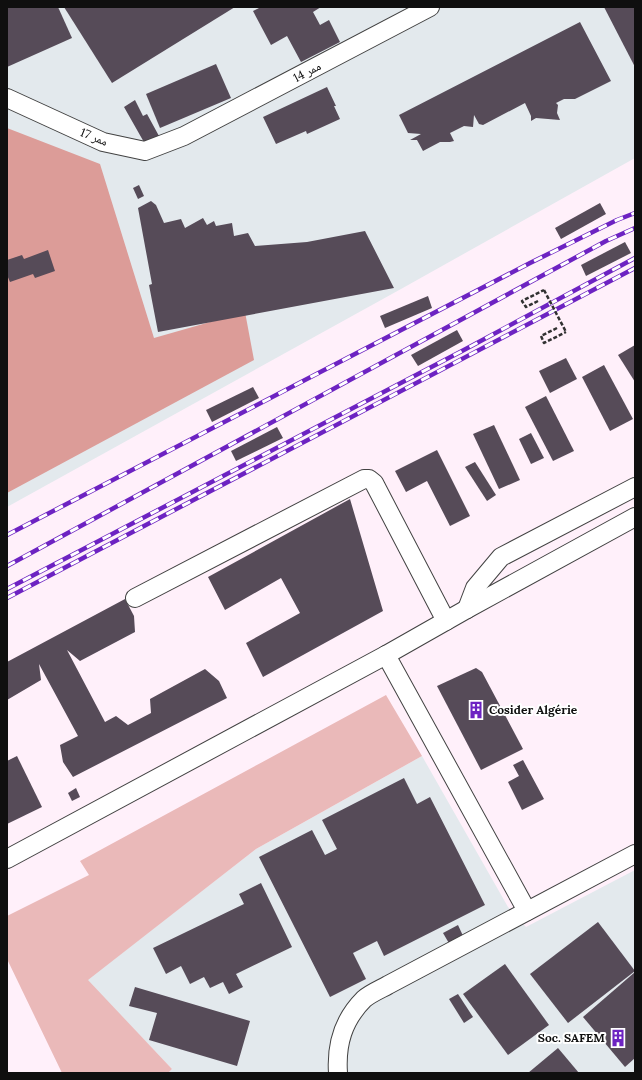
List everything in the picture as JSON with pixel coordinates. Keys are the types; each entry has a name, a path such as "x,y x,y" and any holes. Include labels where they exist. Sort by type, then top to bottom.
{"street":[{"name":"ممر 14","path":"184,136 430,7"},
{"name":"ممر 17","path":"7,98 103,142 138,150 145,151 184,136"},
{"path":"135,598 364,479 369,479 374,484 446,621"},
{"path":"467,609 475,588 501,557 635,487"},
{"path":"7,859 386,656 467,609 635,517"},
{"path":"386,656 526,911"},
{"path":"338,1073 337,1060 341,1035 350,1016 365,998 635,854"}],"path":[{"path":"538,301 526,307 522,301 544,290 566,332 544,343 540,336 557,328"}],"shaded area":[{"path":"7,7 635,7 635,158 7,507"},
{"path":"7,128 100,164 154,338 245,312 254,360 7,493"},
{"path":"386,695 422,756 256,849 88,980 172,1069 168,1073 62,1073 7,959 7,916 89,875 80,861"},
{"path":"422,756 508,907 526,927 635,870 635,1073 168,1073 172,1069 87,980 256,849"}],"building":[{"path":"7,7 58,7 72,38 7,67"},
{"path":"64,7 235,7 112,83"},
{"path":"261,7 321,7 313,12 320,25 329,20 340,42 301,62 287,36 271,45 253,11"},
{"path":"604,7 635,7 635,67 621,40"},
{"path":"580,22 611,81 575,99 564,99 556,103 558,105 557,113 560,120 536,118 531,121 531,116 525,103 483,125 479,124 474,115 473,127 464,126 450,133 454,141 440,142 423,151 417,140 410,140 421,134 408,133 399,115"},
{"path":"216,64 231,98 160,128 146,94"},
{"path":"327,87 340,119 307,134 306,131 276,144 263,117"},
{"path":"135,100 143,116 147,114 159,136 145,144 124,107"},
{"path":"139,185 144,196 138,199 133,188"},
{"path":"151,201 156,205 164,223 181,219 185,228 203,218 207,225 214,221 216,226 232,223 234,236 248,233 255,246 307,242 365,231 394,288 158,332 149,285 152,284 138,208"},
{"path":"600,203 606,214 561,239 555,228"},
{"path":"625,242 631,253 586,276 581,265"},
{"path":"48,250 55,271 35,278 33,274 10,282 7,275 7,260 22,255 24,259"},
{"path":"428,296 432,308 385,328 380,316"},
{"path":"457,330 463,341 418,366 411,355"},
{"path":"635,345 635,382 618,355"},
{"path":"566,358 577,379 550,393 539,371"},
{"path":"604,365 633,419 610,431 582,377"},
{"path":"253,387 259,398 212,422 206,410"},
{"path":"546,396 574,451 553,461 525,407"},
{"path":"494,425 520,480 499,489 473,434"},
{"path":"277,427 283,438 236,461 231,451"},
{"path":"531,433 544,458 531,464 519,439"},
{"path":"437,450 470,516 450,526 427,481 406,492 395,471"},
{"path":"475,462 496,495 487,501 465,467"},
{"path":"350,499 383,611 263,677 246,643 300,613 281,578 225,610 208,577"},
{"path":"125,599 134,616 135,632 80,661 67,650 105,722 116,716 128,725 151,713 150,699 205,669 219,681 227,698 73,777 63,762 60,745 78,736 39,664 41,680 7,700 7,662"},
{"name":"Cosider Algérie","path":"476,668 482,672 523,749 481,770 437,686"},
{"path":"17,756 42,807 7,824 7,761"},
{"path":"523,760 544,799 522,810 508,782 519,776 513,765"},
{"path":"404,778 417,804 430,797 485,905 384,956 377,941 353,953 366,979 330,997 259,857 312,830 325,855 337,849 322,820"},
{"path":"76,788 80,797 72,801 68,793"},
{"path":"261,883 292,947 236,974 243,987 229,994 223,982 210,988 204,977 190,984 181,966 166,974 153,948 244,904 239,894"},
{"path":"598,922 635,971 568,1023 530,974"},
{"path":"458,925 464,938 450,945 443,933"},
{"path":"505,964 549,1025 508,1055 463,994"},
{"name":"Soc. SAFEM","path":"635,972 635,1058 625,1067 583,1017"},
{"path":"135,987 250,1021 237,1066 149,1040 157,1013 129,1006"},
{"path":"458,994 473,1017 464,1023 449,999"},
{"path":"558,1048 579,1073 528,1073"}],"railway":[{"path":"7,535 530,263 617,220 635,213"},
{"path":"7,566 606,241 635,228"},
{"path":"7,589 462,351 635,258"},
{"path":"7,598 635,268"}],"place":[{"name":"Cosider Algérie","path":"476,710"},
{"name":"Soc. SAFEM","path":"618,1038"}]}
